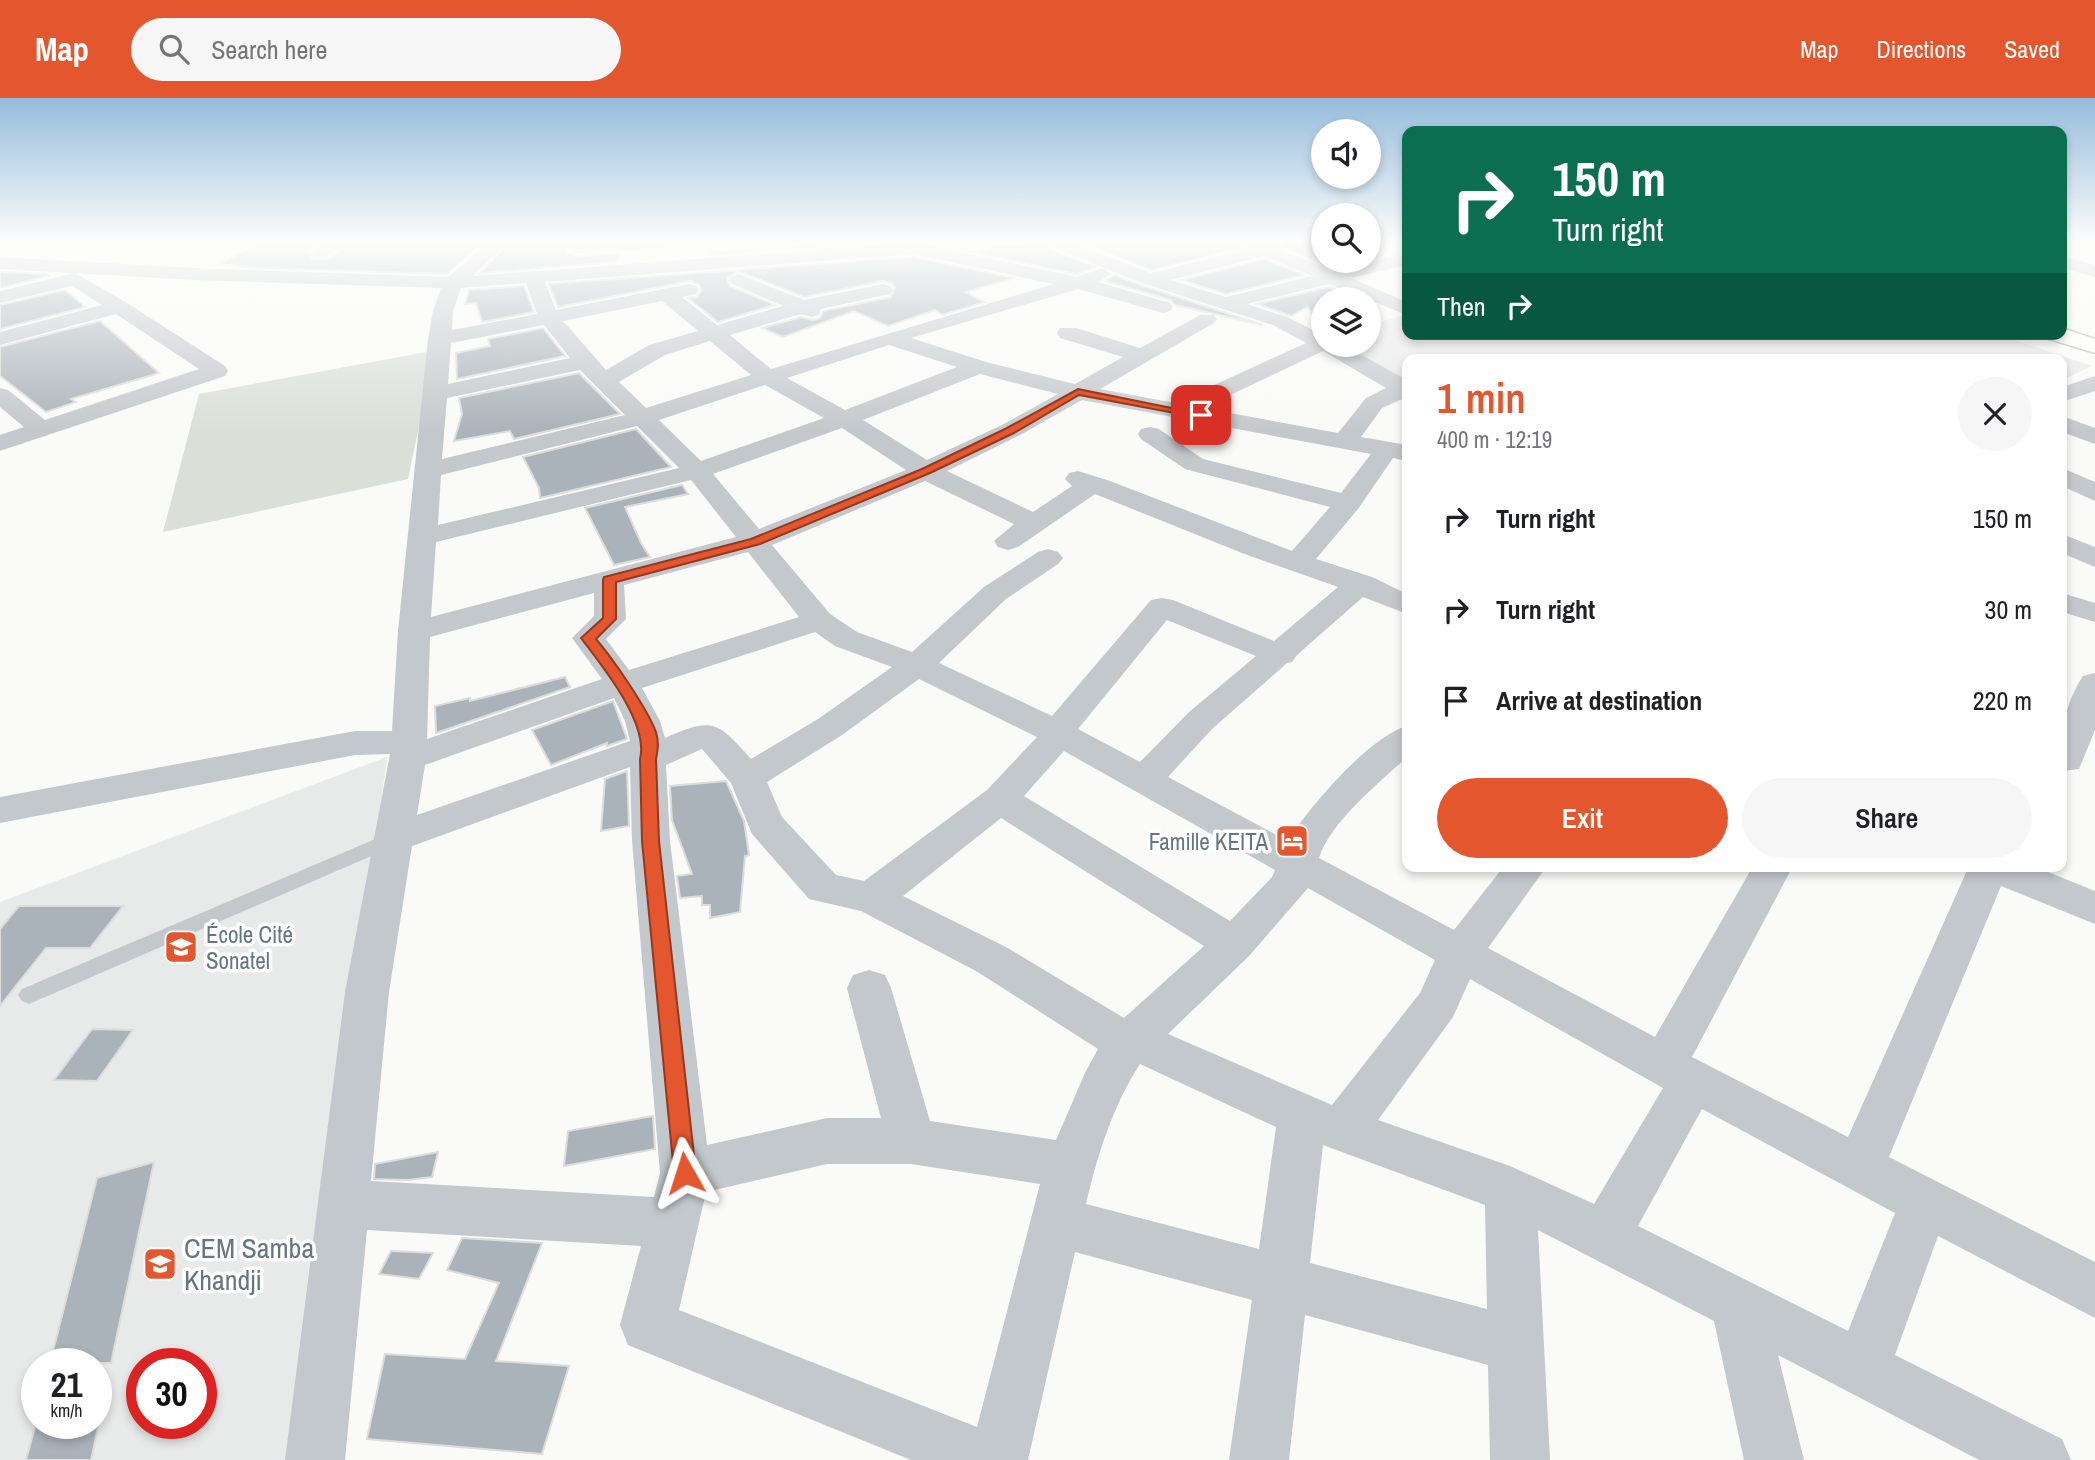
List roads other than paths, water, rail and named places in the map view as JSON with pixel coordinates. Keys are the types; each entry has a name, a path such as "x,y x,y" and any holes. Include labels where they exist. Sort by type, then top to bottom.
{"main road":[{"path":"2067,330 2095,338"},
{"path":"2067,337 2095,346"}],"street":[{"path":"315,1460 367,992 408,750 414,631 439,339 445,306"},
{"path":"544,306 549,318 595,371 697,471 819,621 855,643 918,666 1058,733 1678,1073 1924,1204 2095,1291"},
{"path":"439,339 613,306"},
{"path":"680,306 769,378 844,419 926,471 1034,523"},
{"path":"798,306 828,318"},
{"path":"435,394 595,371 809,306"},
{"path":"912,306 939,323"},
{"path":"428,470 640,418 884,339 1000,306"},
{"path":"1189,306 1311,336"},
{"path":"1205,306 1216,311"},
{"path":"414,631 756,541 926,471 1011,430 1216,311 1235,306"},
{"path":"0,339 120,307 217,371 0,443"},
{"path":"1381,318 1402,312"},
{"path":"853,330 978,367 1078,392 1397,451"},
{"path":"1068,333 1142,356"},
{"path":"1177,411 1311,341"},
{"path":"1350,357 1402,387"},
{"path":"422,537 697,471 844,419 978,367"},
{"path":"2067,393 2094,385"},
{"path":"1345,441 1374,403 1402,390"},
{"path":"0,395 41,429"},
{"path":"2067,425 2095,437"},
{"path":"1150,434 1194,464 1348,503"},
{"path":"1298,562 1397,451"},
{"path":"2067,479 2094,491"},
{"path":"747,778 830,727 918,666 975,610 1048,558 1008,541 1085,481 1161,508 1250,546 1360,583 1402,603"},
{"path":"2067,497 2094,491"},
{"path":"2067,545 2095,558"},
{"path":"609,580 610,619 588,638 605,658 648,730 651,841 685,1173 648,1325 985,1460"},
{"path":"1144,780 1200,721 1360,583"},
{"path":"2067,604 2095,613"},
{"path":"871,898 1000,799 1162,607 1280,654"},
{"path":"0,810 355,743 408,750 819,621"},
{"path":"2074,764 2095,683"},
{"path":"394,838 708,735 747,778 766,824 823,888 871,898 991,959 1093,1025 1129,1042 1166,1052 1323,1122 1510,1191 1604,1236 2041,1460"},
{"path":"998,1460 1070,1165 1108,1073 1129,1042 1234,944 1290,884 1301,852 1317,825 1357,782 1402,742"},
{"path":"1000,799 1234,944"},
{"path":"1259,1460 1280,1283 1323,1122 1437,1004 1459,954 1522,872"},
{"path":"1604,1236 1770,872"},
{"path":"1859,1169 1987,872"},
{"path":"2005,872 2095,908"},
{"path":"869,988 911,1141"},
{"path":"685,1173 827,1141 911,1141 1070,1165"},
{"path":"1510,1191 1520,1460"},
{"path":"344,1204 672,1223"},
{"path":"1861,1369 1924,1204"},
{"path":"1055,1221 1514,1344"},
{"path":"1738,1305 1774,1460"}],"lane":[{"path":"29,995 394,838"}],"place":[{"name":"Famille KEITA","path":"1292,841"},
{"name":"École Cité Sonatel","path":"181,947"},
{"name":"CEM Samba Khandji","path":"160,1264"}]}
